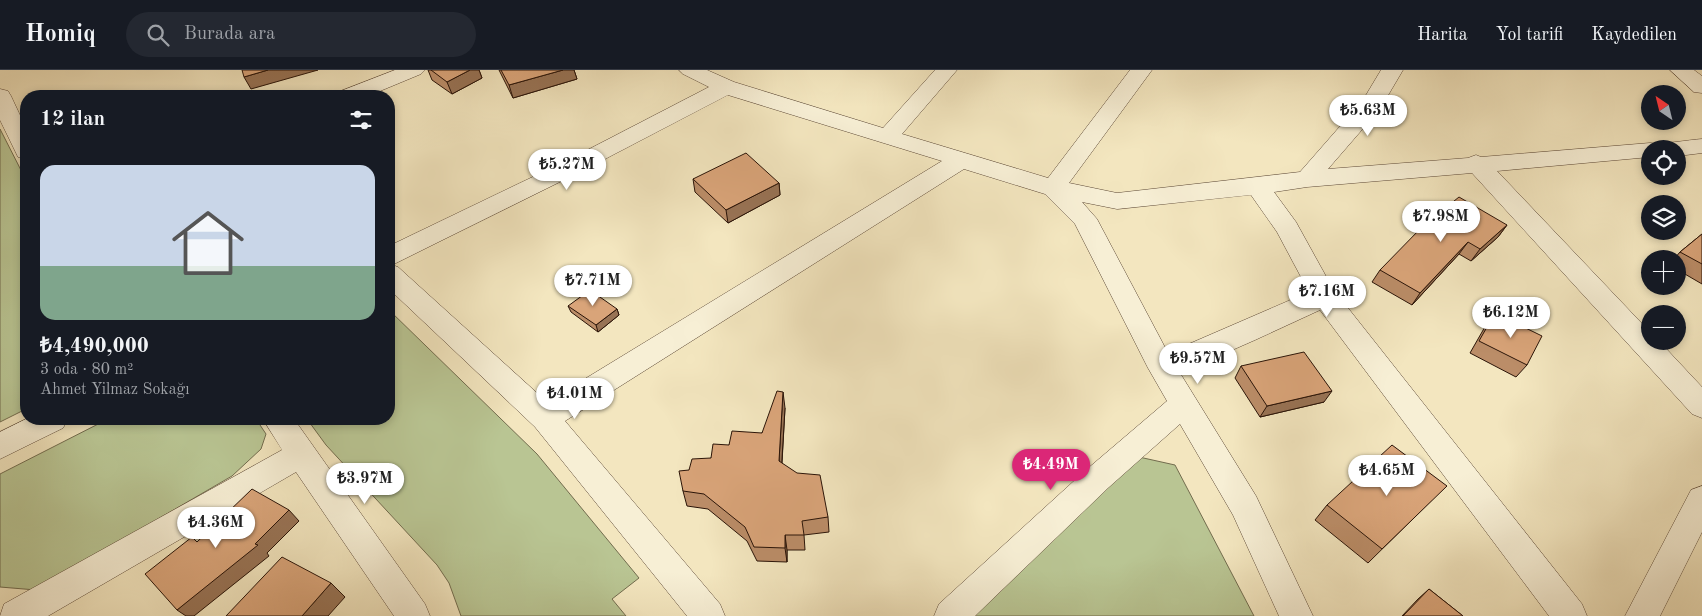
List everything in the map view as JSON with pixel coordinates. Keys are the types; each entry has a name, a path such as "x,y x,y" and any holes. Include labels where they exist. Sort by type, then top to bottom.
{"street":[{"path":"365,90 414,70"},
{"path":"690,70 726,87 961,160 1053,188 1116,201 1307,179 1476,163 1641,151"},
{"path":"888,136 946,70"},
{"path":"1053,188 1142,70"},
{"path":"1307,179 1372,104 1392,70"},
{"path":"1681,70 1702,87"},
{"path":"395,255 576,165 726,87"},
{"path":"0,96 20,139"},
{"path":"1686,147 1702,146"},
{"path":"545,418 961,160"},
{"path":"1476,163 1702,406"},
{"path":"1257,186 1287,228 1324,296 1570,616"},
{"path":"1053,188 1085,219 1162,368 1245,506 1296,616"},
{"path":"395,280 545,418 708,616"},
{"path":"1162,368 1245,333 1324,296"},
{"path":"951,616 1098,479 1184,404"},
{"path":"0,446 41,425"},
{"path":"282,425 384,570 413,616"},
{"path":"16,616 301,454"},
{"path":"1642,616 1702,500"}],"green space":[{"path":"0,129 20,168 20,412 0,422"},
{"path":"395,316 537,454 639,578 612,599 626,616 461,616 449,583 437,565 326,445 311,425 395,425"},
{"path":"96,425 260,425 266,434 261,449 232,476 36,590 0,587 0,474"},
{"path":"1139,457 1175,465 1254,616 971,616"}],"building":[{"path":"242,70 268,70 244,77"},
{"path":"431,70 470,70 447,82"},
{"path":"501,70 563,70 509,85"},
{"path":"746,153 779,183 726,210 693,179"},
{"path":"1459,197 1507,225 1480,249 1468,242 1420,293 1380,270 1422,227"},
{"path":"1702,234 1702,264 1686,255 1686,250 1682,250"},
{"path":"590,290 617,309 596,325 568,306"},
{"path":"1495,313 1542,336 1527,365 1479,341"},
{"path":"1304,352 1332,391 1267,406 1241,366"},
{"path":"777,391 783,392 779,461 797,473 820,475 828,517 802,521 804,535 785,535 785,548 754,547 745,527 704,494 683,491 679,471 689,470 692,459 711,458 713,444 729,445 732,431 762,433"},
{"path":"1392,445 1447,486 1382,549 1327,505"},
{"path":"252,489 289,510 255,544 258,545 177,610 145,574 192,537 197,542"},
{"path":"282,557 331,583 302,616 226,616"},
{"path":"1429,589 1463,616 1403,616"}]}
